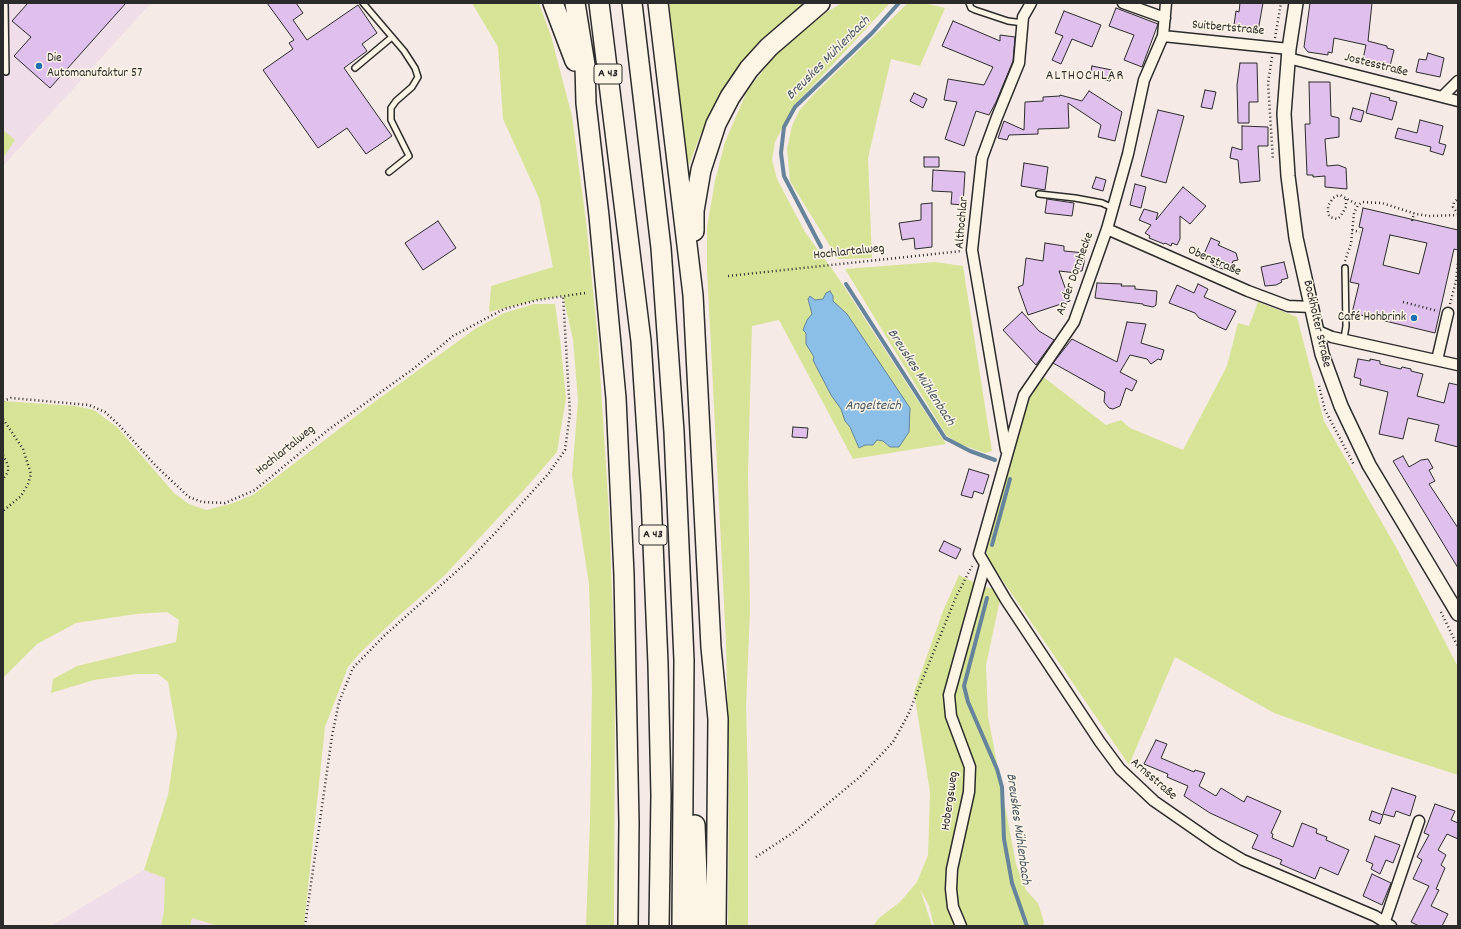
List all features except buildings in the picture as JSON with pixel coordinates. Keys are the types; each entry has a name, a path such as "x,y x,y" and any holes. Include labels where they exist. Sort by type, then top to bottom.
{"highway":[{"path":"553,3 571,49 586,103"},
{"path":"575,3 585,65 586,103 599,216 616,398 624,575 629,823 628,926"},
{"name":"A 43","path":"599,3 641,341 658,664 661,795 659,926"},
{"name":"A 43","path":"632,3 661,248 674,424 684,660 682,926"},
{"path":"658,3 693,295 711,648 718,719 716,926"},
{"path":"693,295 695,270 694,211 701,170 716,124 730,97 749,69 769,47 820,3"},
{"path":"683,759 694,807 699,926"}],"street":[{"name":"Althochlar","path":"1007,452 972,250 982,158 1019,63 1023,18 1031,3"},
{"path":"1123,3 1165,18"},
{"name":"An der Dornhecke","path":"979,554 1024,395 1074,322 1107,229 1128,154 1144,80 1163,36 1166,3"},
{"name":"Bockholter Straße","path":"1296,3 1289,53 1284,114 1288,176 1296,238 1322,354 1333,386 1369,465 1458,614"},
{"name":"Suitbertstraße","path":"1163,36 1289,53"},
{"name":"Jostesstraße","path":"1289,53 1458,101"},
{"path":"1442,97 1458,81"},
{"name":"Oberstraße","path":"1107,229 1288,306 1312,308"},
{"path":"1437,360 1448,313"},
{"path":"1318,331 1344,339 1458,365"},
{"path":"979,554 985,565"},
{"name":"Arnsstraße","path":"985,565 1100,742 1120,769 1154,801 1216,844 1243,860 1388,924 1419,821"},
{"name":"Hobergsweg","path":"961,926 953,907 952,876 969,792 970,767 951,716 949,695 985,565"}],"lane":[{"path":"5,3 6,72"},
{"path":"363,3 392,37 415,68 418,77 412,87 396,100 391,108 392,120 409,156 389,172"},
{"path":"969,3 971,8 976,10 1008,21 1022,23"},
{"path":"355,68 392,37"},
{"path":"1040,194 1088,201 1113,208"},
{"path":"1344,339 1346,326 1345,268"}],"path":[{"path":"1346,199 1346,207 1343,213 1337,219 1330,217 1328,209 1333,198 1340,195 1358,205 1372,201 1429,216 1458,215"},
{"path":"1458,198 1454,202 1453,207 1458,215"},
{"path":"1345,268 1346,257 1351,244 1354,213 1358,205"},
{"path":"1412,221 1414,213"},
{"path":"1352,230 1360,232"},
{"name":"Hochlartalweg","path":"728,276 972,250"},
{"path":"1403,302 1448,313 1456,281 1458,261"},
{"name":"Hochlartalweg","path":"3,401 11,398 89,405 104,412 119,425 156,466 189,497 202,502 225,503 255,490 328,430 413,369 453,336 504,309 537,300 585,293"},
{"path":"305,926 332,736 340,702 353,668 384,636 487,542 549,473 565,450 570,412 563,296"},
{"path":"3,418 24,449 31,474 28,484 21,496 3,511"},
{"path":"3,455 8,465 8,472 3,478"},
{"path":"756,857 794,832 862,775 893,742 908,715 956,596 979,554"}],"shaded area":[{"path":"3,3 151,3 3,166"},
{"path":"144,870 165,878 164,911 161,926 51,926"},
{"path":"192,918 218,926 190,926"}],"green space":[{"path":"472,3 539,3 551,36 572,116 586,221 598,340 609,514 615,673 614,926 586,926 590,822 592,689 589,584 572,475 578,401 573,339 563,296 537,300 489,312 491,286 553,267 539,198 503,119 498,47"},
{"path":"669,3 809,3 794,13 768,35 742,61 720,95 701,133 689,165 682,137"},
{"path":"842,3 890,3 793,107 775,142 772,160 777,179 805,232 837,276 946,444 853,459 779,320 752,326 748,473 750,610 746,706 748,782 748,926 728,926 729,771 726,642 707,269 707,227 715,181 725,142 747,91 777,53 827,12"},
{"path":"908,3 924,3 945,8 920,66 891,59 868,158 872,258 838,259 790,181 787,149 792,126 799,111 813,95"},
{"path":"3,130 15,140 3,158"},
{"path":"935,262 963,266 992,451 985,453 957,443 946,435 845,269"},
{"path":"1258,302 1297,317 1324,421 1397,549 1458,667 1458,775 1362,744 1274,713 1175,657 1129,765 988,559 986,548 1009,460 1031,391 1042,376 1106,425 1121,420 1130,428 1183,450 1227,366 1238,323 1249,326"},
{"path":"534,304 555,304 566,398 557,452 445,575 394,620 360,653 348,667 325,727 304,926 218,926 192,918 190,926 161,926 164,911 165,878 144,870 168,795 177,734 168,682 158,674 136,674 94,680 51,693 53,679 77,666 176,642 179,620 167,612 136,614 76,623 37,644 3,678 3,401 75,406 94,410 117,427 174,493 189,504 206,510 230,504 253,495 373,403 475,329 504,313"},
{"path":"959,575 984,587 996,589 1000,600 986,665 988,716 1016,864 1026,890 1038,903 1044,922 1043,926 934,926 929,906 920,889 932,926 873,926 879,918 900,902 917,882 928,855 930,792 914,692 943,611"}],"water":[{"name":"Angelteich","path":"830,291 833,296 833,301 847,314 910,408 909,432 899,447 890,447 883,441 877,440 873,445 865,445 859,448 850,427 845,421 841,409 831,395 813,360 814,357 806,344 806,333 803,330 807,320 812,314 808,299 810,296 815,300 823,299 826,293"}],"waterway":[{"name":"Breuskes Mühlenbach","path":"821,247 784,176 781,153 784,127 795,107 872,33 899,3"},
{"name":"Breuskes Mühlenbach","path":"846,284 945,438 970,451 995,460"},
{"name":"Breuskes Mühlenbach","path":"992,545 1010,479"},
{"name":"Breuskes Mühlenbach","path":"987,598 964,686 968,702 997,769 1002,787 1004,839 1012,883 1027,926"}],"place":[{"name":"Die Automanufaktur 57","path":"39,66"},
{"name":"Café Hohbrink","path":"1414,318"}],"district":[{"name":"ALTHOCHLAR","path":"1085,77"}]}
